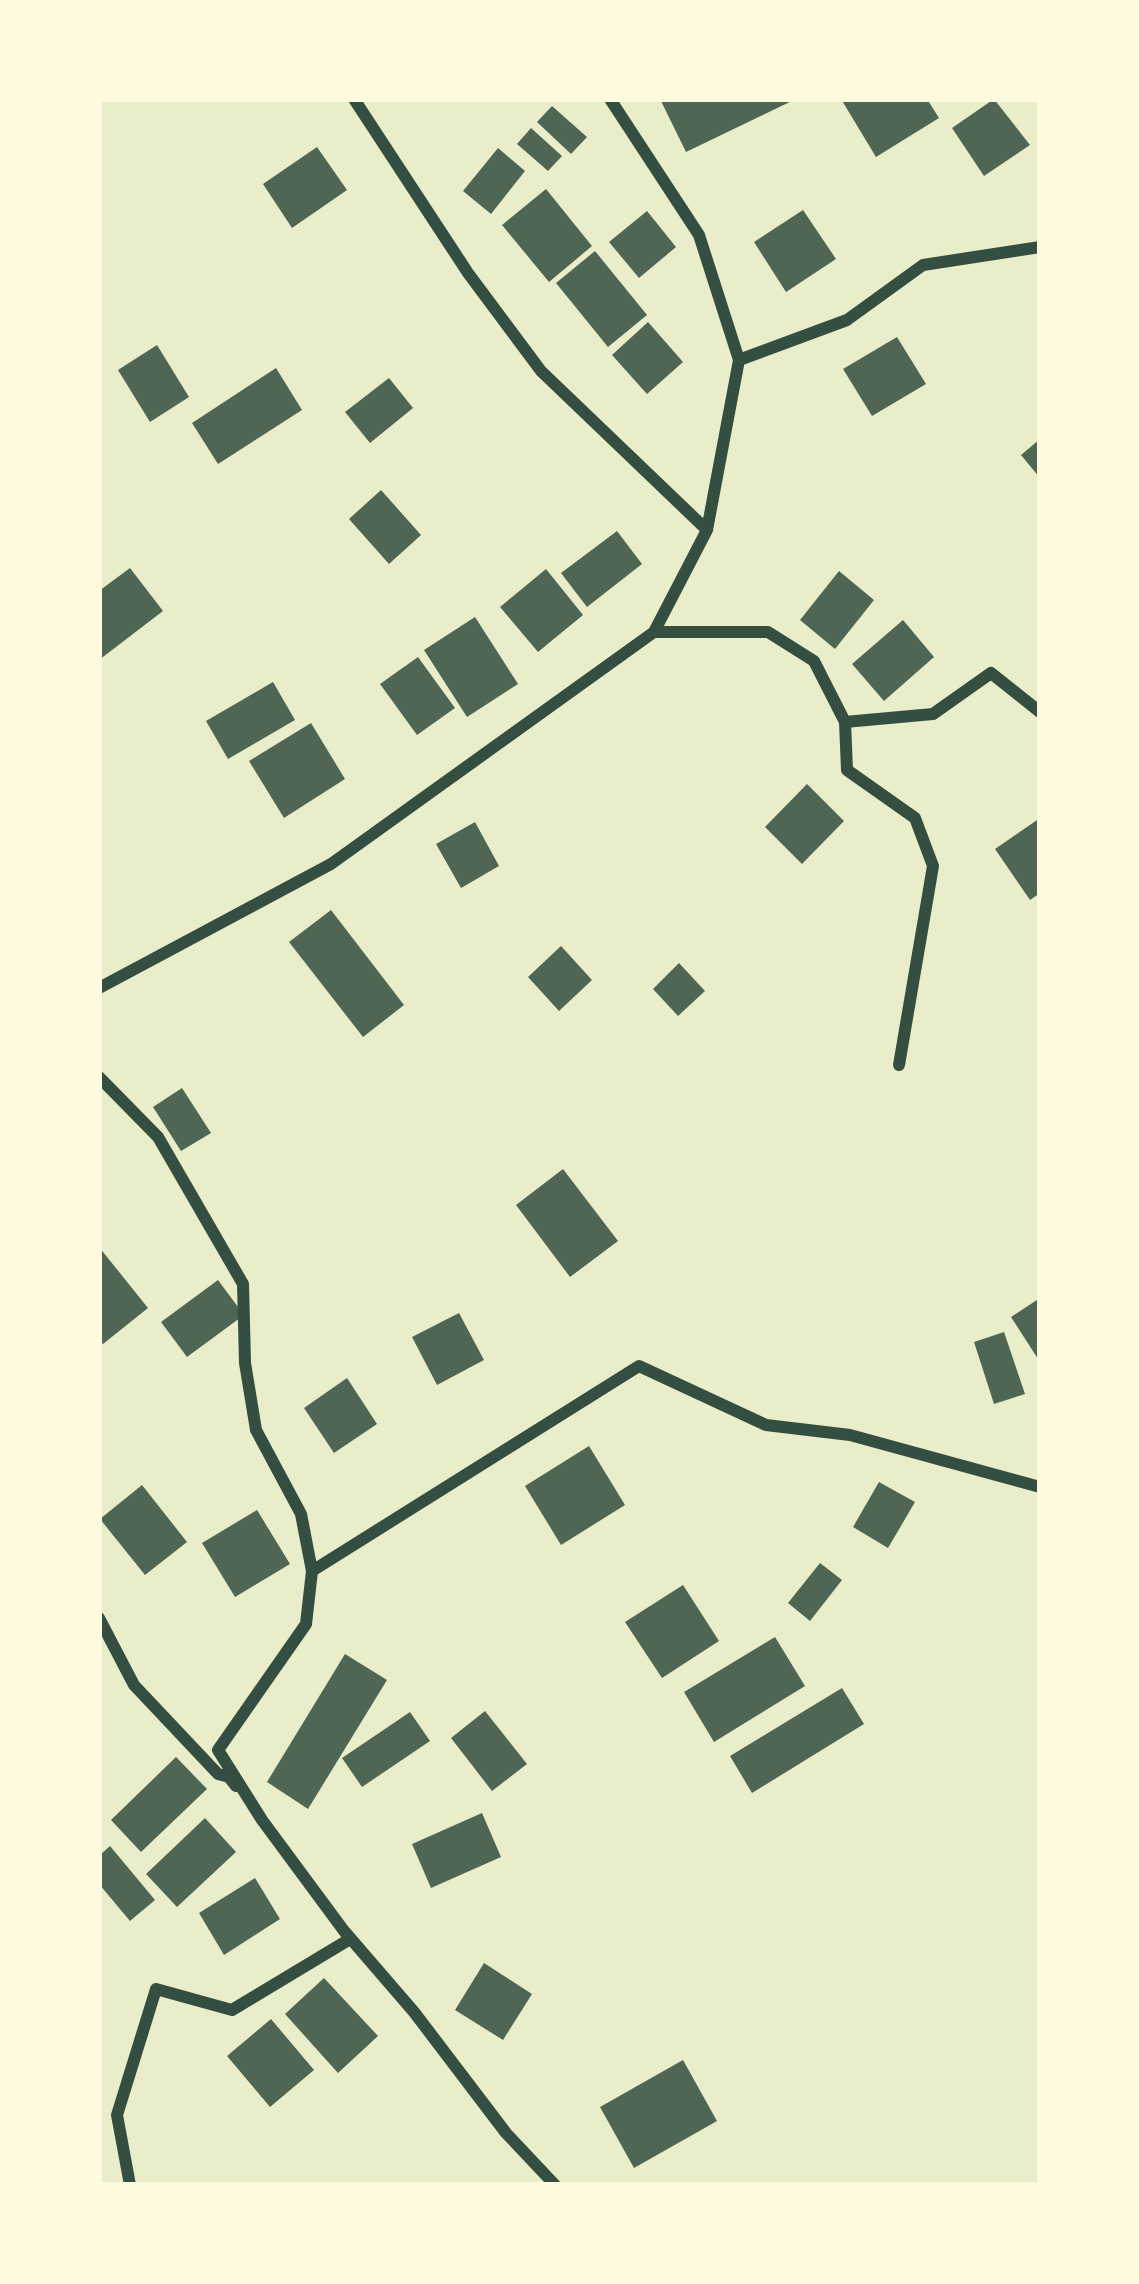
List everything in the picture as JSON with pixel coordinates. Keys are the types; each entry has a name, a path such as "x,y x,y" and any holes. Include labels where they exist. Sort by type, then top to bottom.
{"street":[{"path":"354,99 468,273 541,370 706,530"},
{"path":"99,988 331,864 654,632 706,530 739,360 699,236 610,99"},
{"path":"739,360 848,320 922,265 1040,247"},
{"path":"654,632 768,632 814,661 845,722 847,770 915,818 933,866 899,1065"},
{"path":"845,722 933,714 991,673 1040,712"},
{"path":"99,1077 158,1137 243,1284 245,1363 256,1430 302,1514 312,1571 306,1624 218,1750 262,1820 350,1939"},
{"path":"312,1571 639,1366 766,1425 850,1435 1040,1487"},
{"path":"99,1618 134,1685 218,1774 229,1777 350,1939 414,2012 506,2133 555,2185"},
{"path":"130,2185 117,2115 156,1989 232,2010 350,1939"}],"building":[{"path":"660,99 796,99 686,152"},
{"path":"841,99 927,99 939,118 876,157"},
{"path":"994,99 1030,145 984,176 952,128"},
{"path":"552,106 587,137 571,154 537,122"},
{"path":"531,128 562,156 548,171 517,144"},
{"path":"317,147 347,190 292,228 263,184"},
{"path":"498,148 525,171 491,214 463,191"},
{"path":"546,189 592,246 549,282 502,225"},
{"path":"803,210 836,259 786,292 754,242"},
{"path":"647,211 676,247 639,278 609,242"},
{"path":"595,251 647,315 608,347 556,283"},
{"path":"648,322 683,362 647,394 612,355"},
{"path":"897,337 926,384 872,416 843,369"},
{"path":"157,345 189,397 150,422 118,370"},
{"path":"276,368 302,410 218,464 192,423"},
{"path":"389,378 413,408 370,443 345,412"},
{"path":"1040,439 1040,478 1021,455"},
{"path":"381,490 421,535 389,564 349,519"},
{"path":"617,531 642,564 587,607 561,573"},
{"path":"130,568 163,611 99,660 99,591"},
{"path":"546,569 583,615 538,652 500,607"},
{"path":"839,571 874,600 835,649 800,620"},
{"path":"475,617 518,684 467,717 424,650"},
{"path":"903,620 934,657 884,701 852,664"},
{"path":"418,657 455,708 417,735 380,684"},
{"path":"273,682 295,720 228,759 206,721"},
{"path":"311,723 345,779 284,818 249,761"},
{"path":"807,784 844,821 802,864 765,827"},
{"path":"1040,818 1040,893 1030,900 995,849"},
{"path":"475,822 499,866 461,888 436,844"},
{"path":"331,910 404,1005 363,1037 289,942"},
{"path":"561,946 592,980 559,1011 528,977"},
{"path":"679,963 705,991 678,1016 653,989"},
{"path":"182,1088 211,1133 181,1151 153,1107"},
{"path":"563,1169 618,1241 570,1277 516,1205"},
{"path":"99,1247 148,1308 103,1344 99,1340"},
{"path":"218,1280 244,1315 187,1357 161,1322"},
{"path":"1040,1298 1040,1362 1011,1317"},
{"path":"459,1313 484,1360 437,1385 412,1337"},
{"path":"1004,1332 1025,1394 994,1404 974,1342"},
{"path":"347,1378 377,1424 334,1453 304,1408"},
{"path":"589,1446 625,1505 561,1545 525,1486"},
{"path":"879,1482 915,1502 888,1548 853,1527"},
{"path":"142,1485 187,1542 145,1575 100,1519"},
{"path":"257,1510 290,1564 235,1597 202,1543"},
{"path":"820,1563 842,1580 810,1621 788,1603"},
{"path":"683,1585 719,1641 662,1678 625,1622"},
{"path":"775,1637 805,1686 714,1742 684,1692"},
{"path":"345,1654 387,1680 308,1809 267,1782"},
{"path":"842,1688 864,1724 752,1793 730,1756"},
{"path":"485,1711 527,1764 492,1791 451,1738"},
{"path":"410,1712 430,1741 362,1787 342,1758"},
{"path":"176,1757 207,1789 141,1852 111,1820"},
{"path":"482,1813 501,1857 431,1888 412,1844"},
{"path":"205,1818 236,1852 177,1907 146,1874"},
{"path":"110,1846 155,1900 130,1921 99,1884 99,1856"},
{"path":"255,1878 280,1919 224,1955 199,1913"},
{"path":"484,1963 532,1994 503,2040 455,2010"},
{"path":"324,1978 378,2036 338,2073 285,2014"},
{"path":"271,2019 314,2070 270,2107 227,2056"},
{"path":"683,2060 717,2121 634,2168 600,2107"}]}
